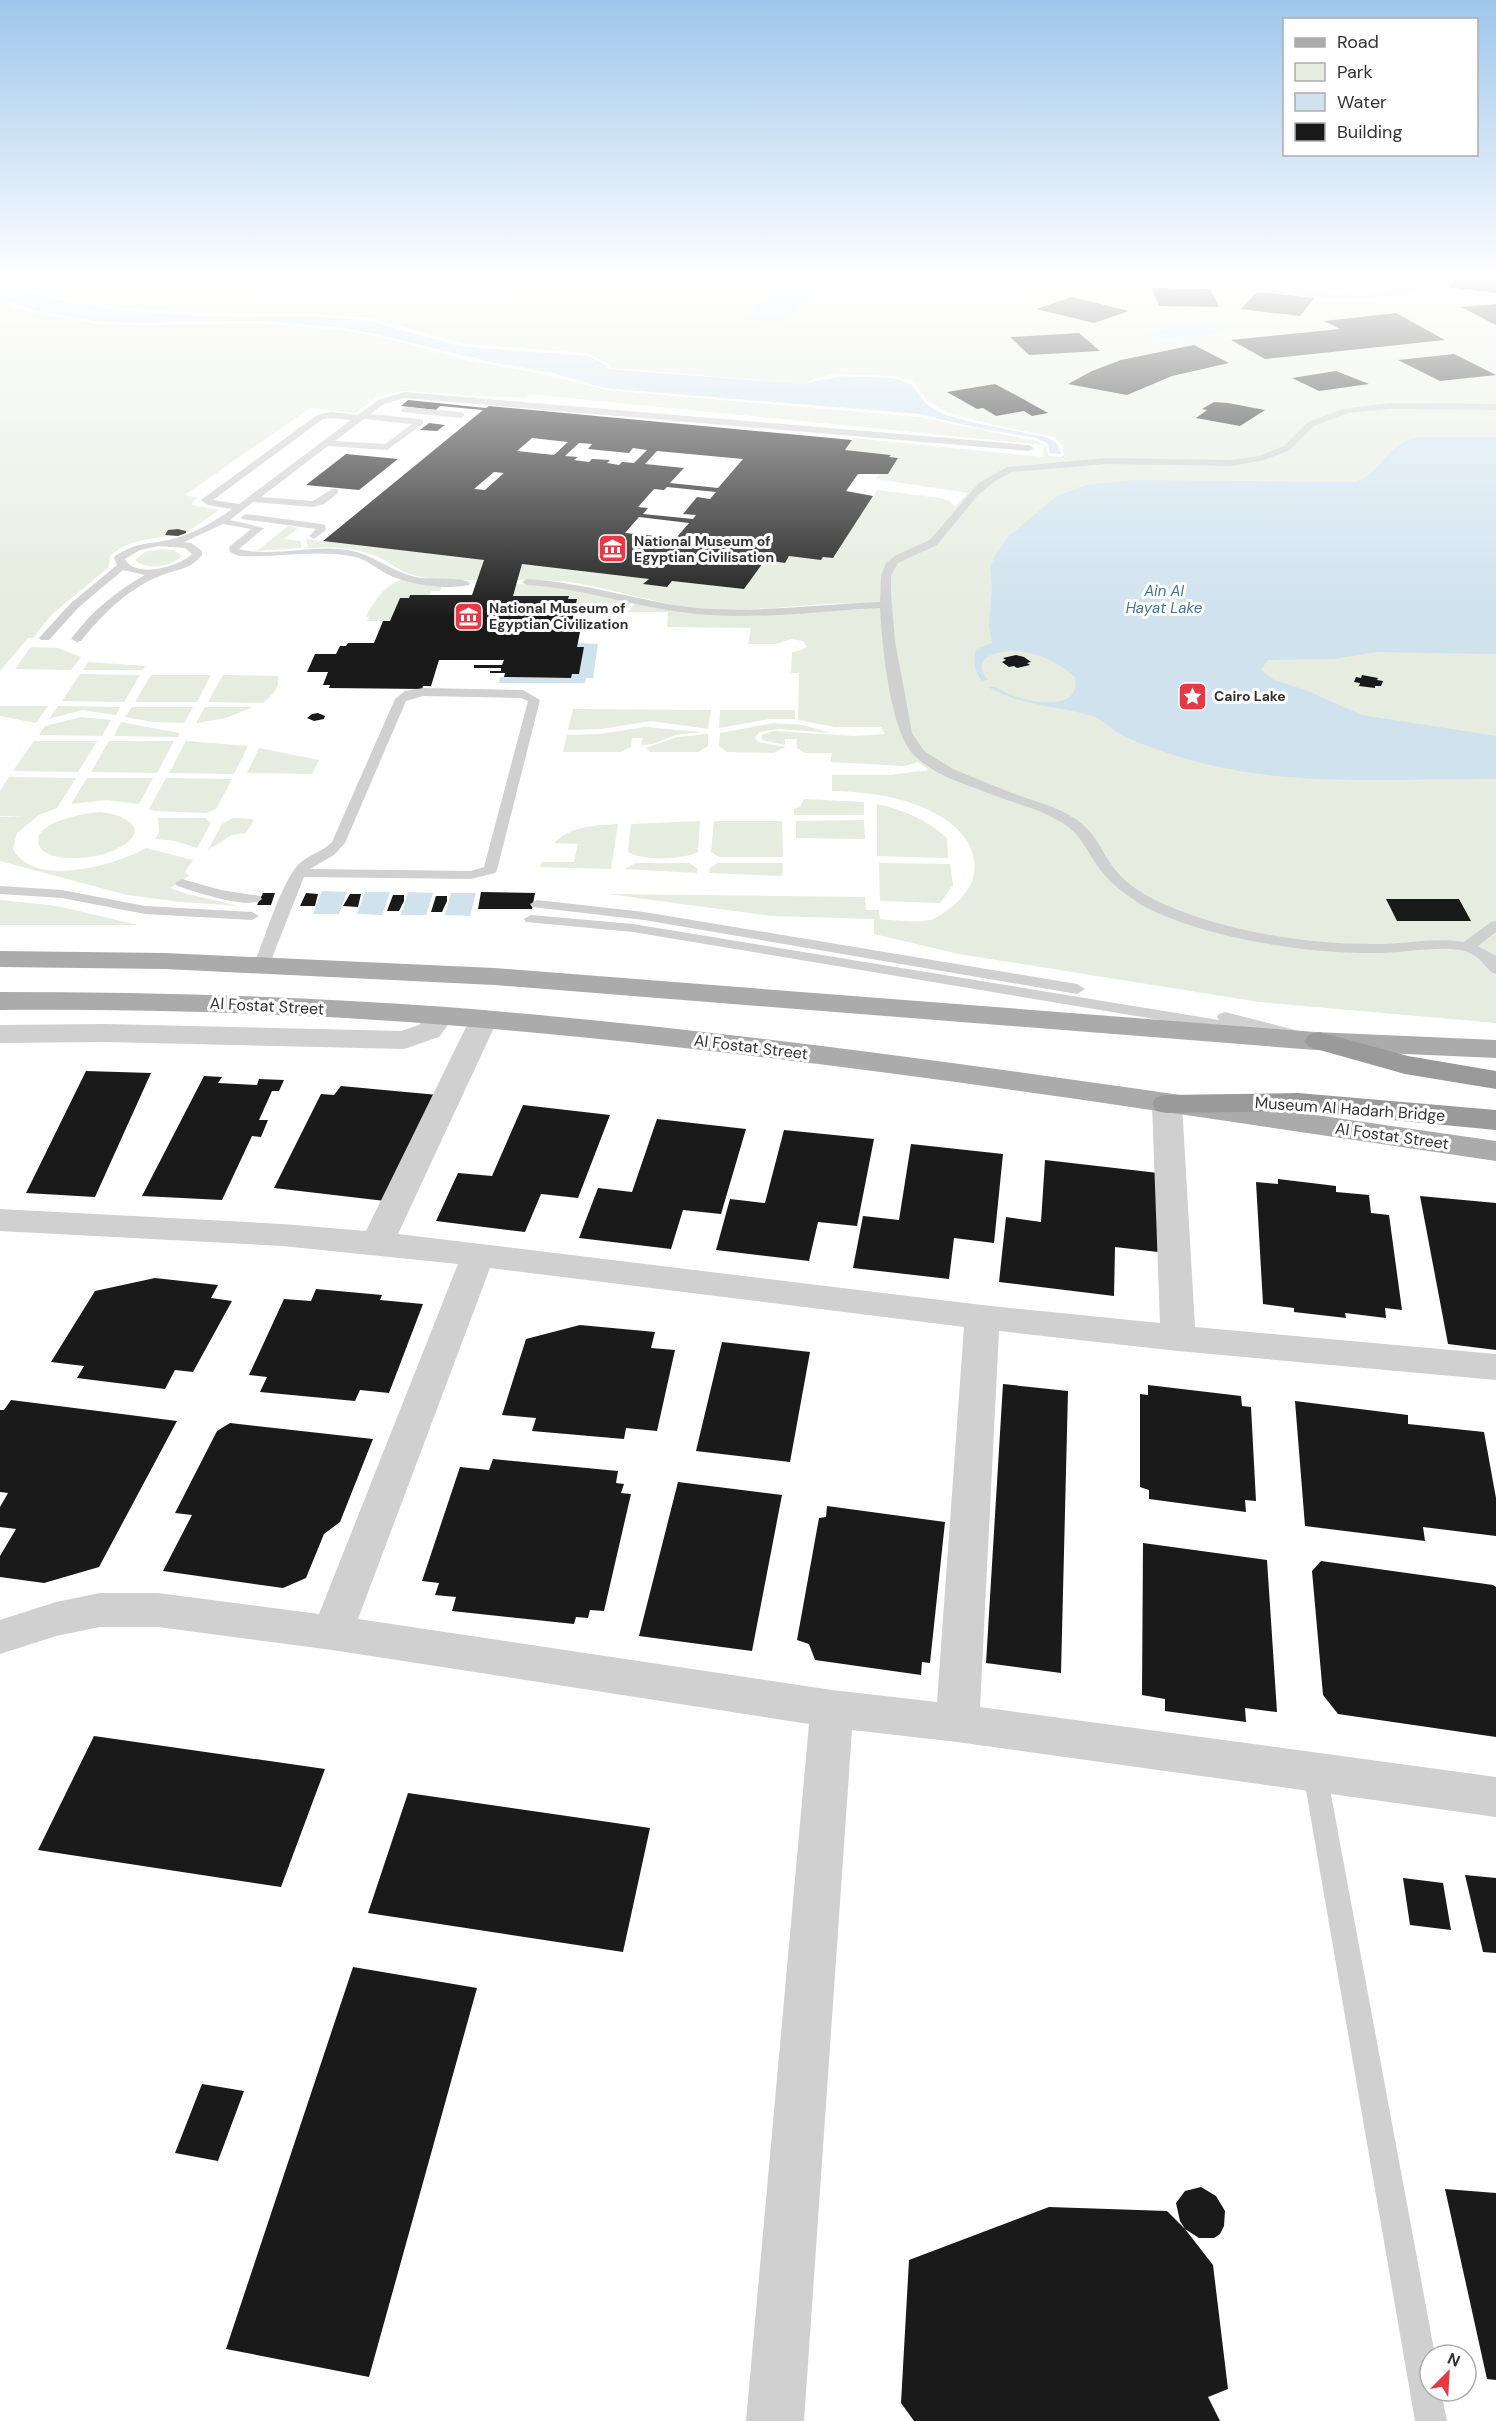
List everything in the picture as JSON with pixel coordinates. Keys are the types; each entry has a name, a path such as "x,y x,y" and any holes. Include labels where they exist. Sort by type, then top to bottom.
{"highway":[{"path":"1319,1041 1405,1065 1496,1080"},
{"name":"Museum Al Hadarh Bridge","path":"1167,1104 1298,1102 1496,1120"}],"main road":[{"path":"0,959 261,963 443,972 1319,1041 1496,1049"},
{"name":"Al Fostat Street","path":"0,1001 157,1001 484,1019 844,1058 998,1078 1496,1151"}],"street":[{"path":"0,1034 163,1034 404,1040 429,1031 441,1016"},
{"path":"377,1243 484,1019"},
{"path":"1167,1104 1178,1338"},
{"path":"0,1220 270,1234 377,1243 981,1317 1178,1338 1496,1367"},
{"path":"332,1633 478,1256"},
{"path":"957,1723 981,1317"},
{"path":"0,1637 56,1619 111,1610 158,1610 332,1633 832,1709 957,1723 1496,1797"},
{"path":"775,2421 832,1709"}],"lane":[{"path":"170,543 225,518 360,417 394,396 427,395 1029,448"},
{"path":"1496,407 1390,406 1346,411 1311,424 1287,448 1261,458 1232,463 1106,461 1027,466 1002,471 984,485 933,543 902,556 891,564 885,578 885,605 904,730 914,749 932,764 1069,820 1091,840 1108,871 1131,891 1166,910 1189,919 1267,938 1354,948 1444,945 1467,947 1484,953 1496,969"},
{"path":"374,407 461,415"},
{"path":"240,507 211,503 206,500 320,417 331,414 420,422 389,447 325,443"},
{"path":"374,424 383,418"},
{"path":"347,445 356,438"},
{"path":"251,499 308,504 321,502 335,491"},
{"path":"225,518 321,527 321,530 314,536"},
{"path":"77,639 106,607 136,584 162,571 190,563 198,555 197,551 204,541 220,528 225,518"},
{"path":"225,518 259,528 234,547 234,550 239,553 275,554 316,550 342,552 368,557 390,572 410,578 465,584"},
{"path":"122,566 119,558 129,550 147,544 187,545 197,551"},
{"path":"122,566 138,571 162,571"},
{"path":"45,638 75,605 122,566"},
{"path":"527,582 583,587 650,603 712,612 770,612 885,605"},
{"path":"261,963 299,873 307,864 331,851 338,843 404,696 423,692 522,694 534,699 490,870 471,875 299,873"},
{"path":"0,877 62,894 145,910 252,916"},
{"path":"182,883 219,894 255,899"},
{"path":"0,890 62,894"},
{"path":"537,904 644,916 956,967 1226,1017 1319,1041"},
{"path":"531,919 633,928 1319,1041"},
{"path":"1467,947 1496,925"},
{"path":"1315,1773 1431,2421"}],"green space":[{"name":"Cairo Lake","path":"0,391 1496,391 1496,1023 1259,1002 959,954 874,934 874,919 772,916 608,894 865,897 866,910 879,910 880,919 925,921 940,916 965,894 971,883 974,859 970,847 955,827 930,811 889,797 832,791 832,775 890,775 929,770 918,762 905,766 830,762 832,753 805,753 797,748 797,739 785,739 785,745 762,740 762,735 774,731 855,736 885,734 881,727 835,727 798,720 799,673 791,673 792,652 807,647 803,641 791,639 776,644 748,644 751,628 667,627 668,612 628,612 635,603 694,613 748,616 864,609 866,603 739,610 697,608 577,583 518,580 522,564 649,579 644,584 667,587 672,581 744,589 765,560 785,563 789,556 833,558 877,490 940,498 950,501 955,507 968,493 876,479 880,473 888,474 898,458 889,457 890,454 845,450 853,438 1043,457 1044,445 530,394 525,398 402,391 375,397 356,413 310,408 185,495 198,498 192,502 192,505 219,510 186,533 183,529 173,529 165,532 168,536 137,541 116,551 110,556 109,567 51,615 33,638 28,638 0,671"},
{"path":"288,526 298,528 284,539 300,541 302,548 257,551"},
{"path":"306,539 484,560 477,580 428,578 398,569 368,553 351,549 308,548"},
{"path":"160,549 174,550 182,556 172,563 158,566 145,566 135,560 145,552"},
{"path":"403,579 442,585 440,591 431,591 429,595 410,595 409,598 400,598 390,621 367,621 369,617 366,616 381,594 390,585"},
{"path":"516,584 548,585 632,602 623,612 617,612 616,615 573,615 576,599 568,599 569,596 513,596"},
{"path":"31,647 58,648 81,657 71,670 15,669"},
{"path":"88,662 145,666 143,670 83,670"},
{"path":"80,674 140,675 124,702 62,701"},
{"path":"151,675 211,675 197,702 135,702"},
{"path":"223,675 278,676 278,685 263,703 208,702"},
{"path":"0,706 48,706 36,723 0,716"},
{"path":"58,706 120,707 116,715 82,710 49,719"},
{"path":"132,707 193,707 184,723 153,722 125,717"},
{"path":"205,707 253,707 226,718 196,723"},
{"path":"573,709 711,710 708,729 651,721 601,729 568,730"},
{"path":"720,710 795,710 795,719 770,719 719,728"},
{"path":"81,717 111,720 102,736 39,735 45,726"},
{"path":"121,722 179,733 178,737 114,736"},
{"path":"774,723 803,725 831,733 779,729 759,732 755,738 758,742 785,747 774,753 727,752 719,746 720,733"},
{"path":"645,727 701,732 675,735 653,744 641,745 643,738 632,738 631,747 621,752 563,752 567,735 600,734"},
{"path":"708,734 708,746 698,752 650,752 646,748 677,737"},
{"path":"34,741 97,741 78,772 13,771"},
{"path":"109,741 174,741 157,773 91,772"},
{"path":"186,741 248,746 234,774 169,773"},
{"path":"259,748 319,760 312,774 247,773"},
{"path":"9,777 76,778 57,808 39,815 17,833 13,849 24,861 38,868 56,871 76,870 116,861 146,848 193,860 185,872 189,876 170,888 239,906 127,895 0,861 0,817 27,816 0,816 0,791"},
{"path":"87,778 153,778 139,804 107,800 71,804"},
{"path":"166,778 232,779 216,809 206,813 149,809"},
{"path":"804,799 864,802 864,815 794,815 794,809 800,807"},
{"path":"877,804 914,816 939,831 947,838 948,858 877,856"},
{"path":"99,812 125,819 134,829 134,835 118,848 92,857 61,858 47,853 40,847 38,839 41,832 49,826 71,817"},
{"path":"158,818 205,818 211,823 197,848 175,841 155,839 159,832"},
{"path":"233,818 254,819 246,833 232,835 208,850 222,824"},
{"path":"864,820 865,839 796,838 796,821"},
{"path":"700,821 698,852 683,857 663,858 643,857 628,852 631,824"},
{"path":"714,821 782,821 783,857 719,857 711,852"},
{"path":"618,824 611,869 540,867 542,862 574,862 578,844 554,843 568,833 600,825"},
{"path":"636,863 689,863 698,869 697,873 624,869"},
{"path":"718,863 783,863 782,876 709,873 710,868"},
{"path":"879,863 950,864 953,885 940,903 880,901"},
{"path":"0,900 57,906 138,925 0,925"}],"water":[{"path":"637,391 916,391 926,404 946,415 1046,437 1057,443 1061,454 1049,453 1048,444 1036,438 901,412"},
{"name":"Ain Al Hayat Lake","path":"1418,437 1496,437 1496,654 1376,652 1335,659 1268,660 1261,670 1274,680 1305,690 1362,715 1496,736 1496,779 1316,779 1245,772 1175,755 1123,736 1092,716 1027,702 1001,694 988,687 995,687 1014,696 1033,701 1055,702 1071,696 1075,688 1075,677 1058,664 1032,653 1008,651 991,655 982,664 982,671 988,680 982,681 979,677 975,666 976,649 992,643 989,625 992,590 990,567 1008,537 1057,496 1086,485 1133,480 1356,482 1373,471 1399,445"},
{"path":"577,643 598,644 593,678 586,678 585,683 499,683 500,677 571,678 572,674 579,674 584,647 577,647"},
{"path":"322,891 347,892 339,914 313,914"},
{"path":"365,892 390,892 382,915 357,914"},
{"path":"408,892 433,893 426,915 401,915"},
{"path":"451,893 476,893 470,916 445,915"}],"pier":[{"path":"617,391 919,414 980,429 1036,438 1048,444 1050,453 1061,454 1057,443 1046,437 971,422 946,415 926,404 916,391 920,391 928,401 947,412 989,424 1054,437 1062,445 1064,455 1061,457 1048,456 1046,446 1036,441 919,417"}],"building":[{"path":"1008,391 1048,413 1032,416 1024,411 996,416 983,408 977,409 947,392"},
{"path":"1105,391 1137,391 1127,395"},
{"name":"National Museum of Egyptian Civilisation","path":"408,400 486,408 489,406 852,440 845,450 891,455 889,457 898,458 888,474 858,474 846,491 873,496 833,558 823,557 821,560 789,556 785,563 765,560 744,589 672,581 667,587 643,584 649,579 522,564 513,596 569,596 568,599 577,599 572,622 582,622 577,647 584,647 579,674 572,674 571,678 504,677 505,673 490,673 490,671 501,671 501,668 474,668 474,665 502,665 504,660 439,660 431,686 423,686 422,689 329,688 330,685 323,685 328,672 307,672 315,654 336,654 340,646 346,646 348,643 374,643 383,621 390,621 400,598 409,598 410,595 472,595 484,560 323,541 483,410 440,406 436,410 401,406","holes":["532,438 568,442 554,455 517,451","579,443 592,444 588,449 629,453 633,448 647,450 634,463 622,462 619,465 607,463 610,460 592,459 589,462 574,460 578,457 565,456","657,451 743,459 718,488 670,483 684,468 645,464","494,472 504,473 485,490 474,489","667,487 716,492 710,499 697,497 683,514 696,515 693,519 643,514 648,508 638,507 654,489 664,490","639,517 689,523 676,538 625,533"]},
{"path":"1214,402 1265,410 1240,426 1196,418 1207,410 1202,409"},
{"path":"429,423 445,425 437,431 420,430"},
{"path":"346,454 398,459 359,490 306,485"},
{"path":"178,529 186,533 178,536 165,535 168,530"},
{"path":"1016,655 1031,662 1027,663 1030,665 1017,668 1009,667 1002,662 1006,660 1003,658"},
{"path":"1362,675 1378,678 1377,680 1383,681 1381,686 1375,686 1375,688 1359,686 1360,683 1354,682 1356,677 1361,678"},
{"path":"318,713 325,716 324,719 314,721 307,718 312,714"},
{"path":"481,892 535,893 532,909 478,909"},
{"path":"263,893 275,893 271,905 257,905"},
{"path":"306,893 318,894 315,906 300,906"},
{"path":"350,894 361,894 358,907 343,906"},
{"path":"393,895 404,895 404,901 399,911 387,911"},
{"path":"436,896 447,896 442,912 431,912"},
{"path":"1386,899 1459,899 1471,921 1397,921"},
{"path":"86,1071 151,1073 95,1197 26,1193"},
{"path":"204,1076 222,1077 218,1083 257,1085 259,1079 284,1080 279,1091 272,1091 259,1120 268,1120 261,1137 252,1136 222,1200 142,1196"},
{"path":"341,1086 438,1095 385,1201 274,1188 321,1094 334,1095"},
{"path":"523,1105 610,1115 578,1198 541,1194 525,1232 436,1221 458,1173 492,1176"},
{"path":"657,1119 746,1129 721,1214 683,1210 671,1249 579,1238 598,1188 632,1192"},
{"path":"784,1130 874,1139 857,1226 818,1222 809,1261 716,1250 730,1199 765,1203"},
{"path":"911,1144 1003,1154 994,1243 954,1238 949,1279 853,1268 863,1216 899,1220"},
{"path":"1045,1160 1167,1174 1167,1253 1115,1247 1114,1296 999,1282 1006,1217 1041,1222"},
{"path":"1278,1179 1336,1186 1336,1192 1369,1195 1371,1213 1389,1215 1402,1310 1385,1308 1386,1318 1345,1313 1346,1318 1294,1312 1294,1308 1263,1304 1256,1182 1278,1184"},
{"path":"1420,1196 1496,1203 1496,1350 1448,1344"},
{"path":"155,1278 218,1285 211,1298 232,1301 193,1372 175,1370 165,1389 77,1378 84,1366 51,1362 95,1291"},
{"path":"316,1289 382,1295 380,1300 423,1304 389,1393 360,1390 355,1401 260,1392 267,1377 249,1375 284,1299 311,1301"},
{"path":"580,1325 655,1332 651,1348 675,1350 657,1431 626,1428 624,1439 532,1431 536,1418 502,1415 526,1339"},
{"path":"722,1342 810,1352 790,1462 696,1451"},
{"path":"1003,1384 1068,1391 1061,1673 986,1663"},
{"path":"1148,1385 1241,1396 1242,1406 1251,1407 1256,1501 1245,1500 1246,1512 1149,1499 1149,1490 1140,1487 1140,1394 1148,1395"},
{"path":"11,1400 177,1421 99,1567 44,1583 0,1577 0,1556 16,1529 0,1527 0,1507 8,1493 0,1492 0,1410 4,1410"},
{"path":"1295,1401 1408,1415 1408,1424 1484,1432 1496,1498 1496,1536 1423,1527 1425,1541 1305,1526"},
{"path":"230,1423 373,1439 340,1522 324,1534 306,1578 283,1588 163,1571 192,1515 175,1513 217,1431"},
{"path":"493,1459 618,1471 616,1483 624,1484 621,1493 631,1494 604,1611 590,1610 588,1618 576,1617 574,1624 452,1611 456,1597 435,1595 439,1583 422,1581 460,1467 489,1470"},
{"path":"678,1482 782,1495 752,1651 639,1636"},
{"path":"827,1506 945,1522 930,1663 922,1662 921,1675 815,1660 809,1644 797,1640 819,1518 826,1517"},
{"path":"1143,1543 1267,1560 1277,1712 1245,1708 1246,1722 1165,1711 1165,1699 1142,1695"},
{"path":"1321,1561 1496,1587 1496,1737 1338,1714 1323,1695 1312,1571"},
{"path":"94,1736 325,1769 281,1887 38,1850"},
{"path":"408,1793 650,1828 623,1952 368,1913"},
{"path":"1465,1875 1496,1878 1496,1953 1483,1952"},
{"path":"1403,1878 1443,1883 1451,1930 1410,1925"},
{"path":"353,1967 477,1988 369,2377 226,2349"},
{"path":"202,2084 244,2091 218,2161 175,2153"},
{"path":"1201,2187 1216,2196 1225,2211 1224,2226 1220,2234 1214,2238 1199,2238 1185,2229 1180,2221 1176,2203 1185,2191"},
{"path":"1445,2189 1496,2193 1496,2380 1487,2379"},
{"path":"1049,2207 1167,2211 1185,2229 1213,2265 1228,2389 1208,2397 1220,2421 914,2421 901,2403 909,2260"}],"place":[{"name":"National Museum of Egyptian Civilisation","path":"613,549"},
{"name":"National Museum of Egyptian Civilization","path":"468,616"},
{"name":"Cairo Lake","path":"1193,696"}]}
